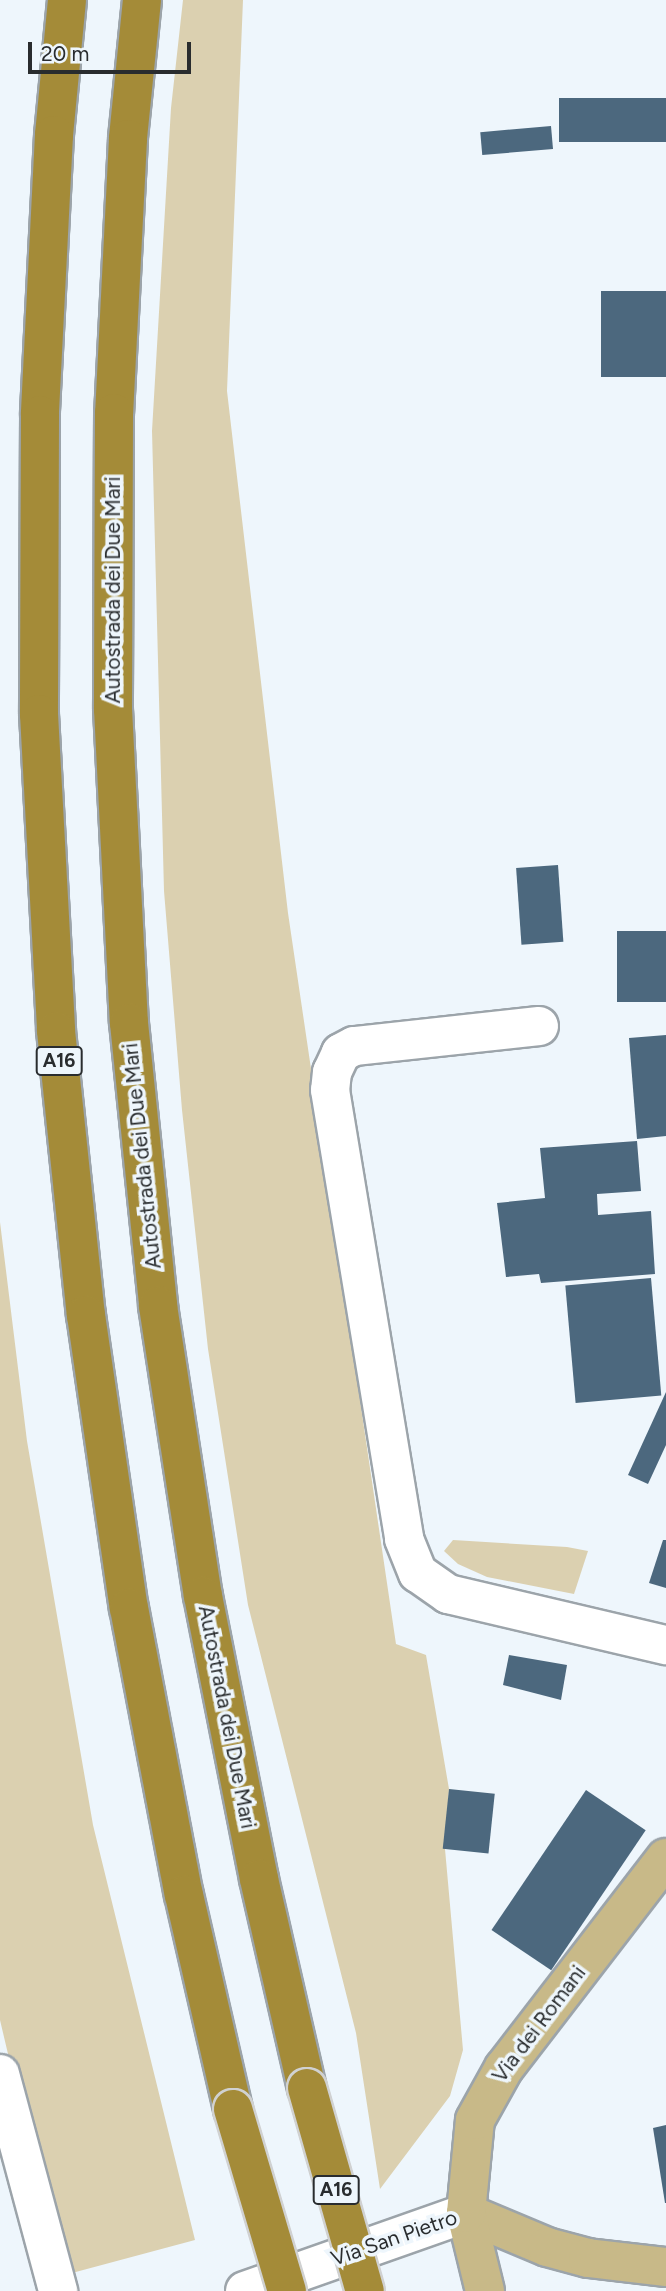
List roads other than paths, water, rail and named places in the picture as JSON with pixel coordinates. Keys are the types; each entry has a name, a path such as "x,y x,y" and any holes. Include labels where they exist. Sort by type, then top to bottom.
{"highway":[{"name":"A16","path":"67,0 54,135 40,429 39,713 56,1031 86,1315 129,1608 208,2002 233,2109 287,2291"},
{"name":"Autostrada dei Due Mari","path":"142,0 128,139 114,427 113,709 129,1023 158,1307 203,1596 259,1879 307,2088 365,2291"}],"main road":[{"name":"Via dei Romani","path":"485,2291 466,2213 471,2144 485,2098 666,1858"},
{"name":"Via San Pietro","path":"466,2213 577,2255 666,2267"}],"street":[{"path":"539,1026 354,1046 341,1054 332,1072 330,1090 404,1539 418,1573 448,1594 666,1645"},
{"path":"0,2074 58,2291"},
{"name":"Via San Pietro","path":"245,2291 466,2213"}]}
